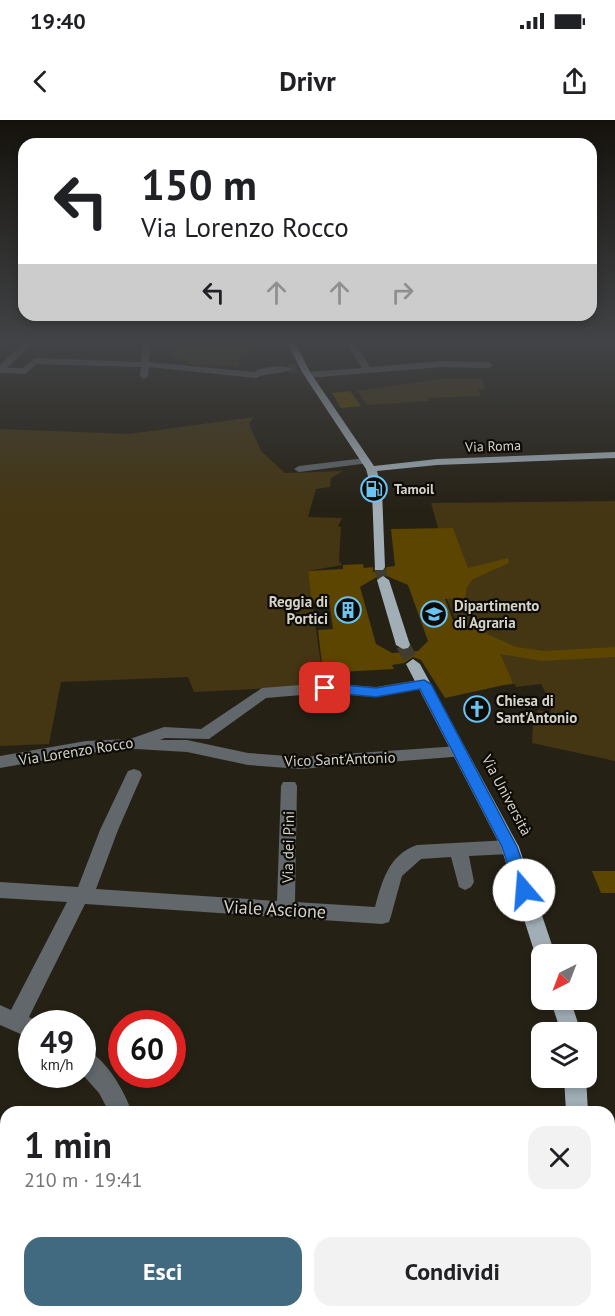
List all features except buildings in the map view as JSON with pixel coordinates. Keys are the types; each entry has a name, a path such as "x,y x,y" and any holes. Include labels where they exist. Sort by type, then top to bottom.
{"main road":[{"path":"323,398 368,465 377,491 381,574 403,645"},
{"name":"Via Roma","path":"368,465 615,454"},
{"name":"Via Università","path":"413,664 510,847 542,944"},
{"path":"575,1088 576,1106"}],"street":[{"path":"299,469 368,465"},
{"name":"Via Lorenzo Rocco","path":"0,762 86,747 131,745 164,732 204,735 262,693 325,688 376,692 424,684"},
{"name":"Vico Sant'Antonio","path":"131,745 187,746 248,759 300,763 459,752"},
{"path":"16,1022 82,896 134,775"},
{"name":"Via dei Pini","path":"286,909 289,786"},
{"name":"Viale Ascione","path":"0,890 382,916 394,872 417,852 510,847"},
{"path":"458,848 465,882"},
{"path":"96,1073 107,1085 117,1106"}],"shaded area":[{"path":"362,398 432,398 427,398 428,401 367,405"},
{"path":"254,417 249,424 261,451 285,473 343,471 331,478 330,487 316,489 308,517 342,518 338,526 341,527 339,561 342,565 308,571 322,672 332,672 334,685 194,692 188,677 61,682 49,744 0,746 0,429 129,434"},
{"path":"615,501 615,761 532,743 533,723 538,710 550,713 552,705 541,684 516,687 515,684 506,685 481,647 468,649 438,578 443,577 438,528 431,503"}],"tunnel":[{"path":"379,567 383,580"},
{"path":"403,645 413,664"}],"place":[{"name":"Tamoil","path":"374,489"},
{"name":"Reggia di Portici","path":"348,610"},
{"name":"Dipartimento di Agraria","path":"434,614"},
{"name":"Chiesa di Sant'Antonio","path":"477,709"}],"route":[{"path":"325,688 376,692 424,684 510,847 524,890"}]}
